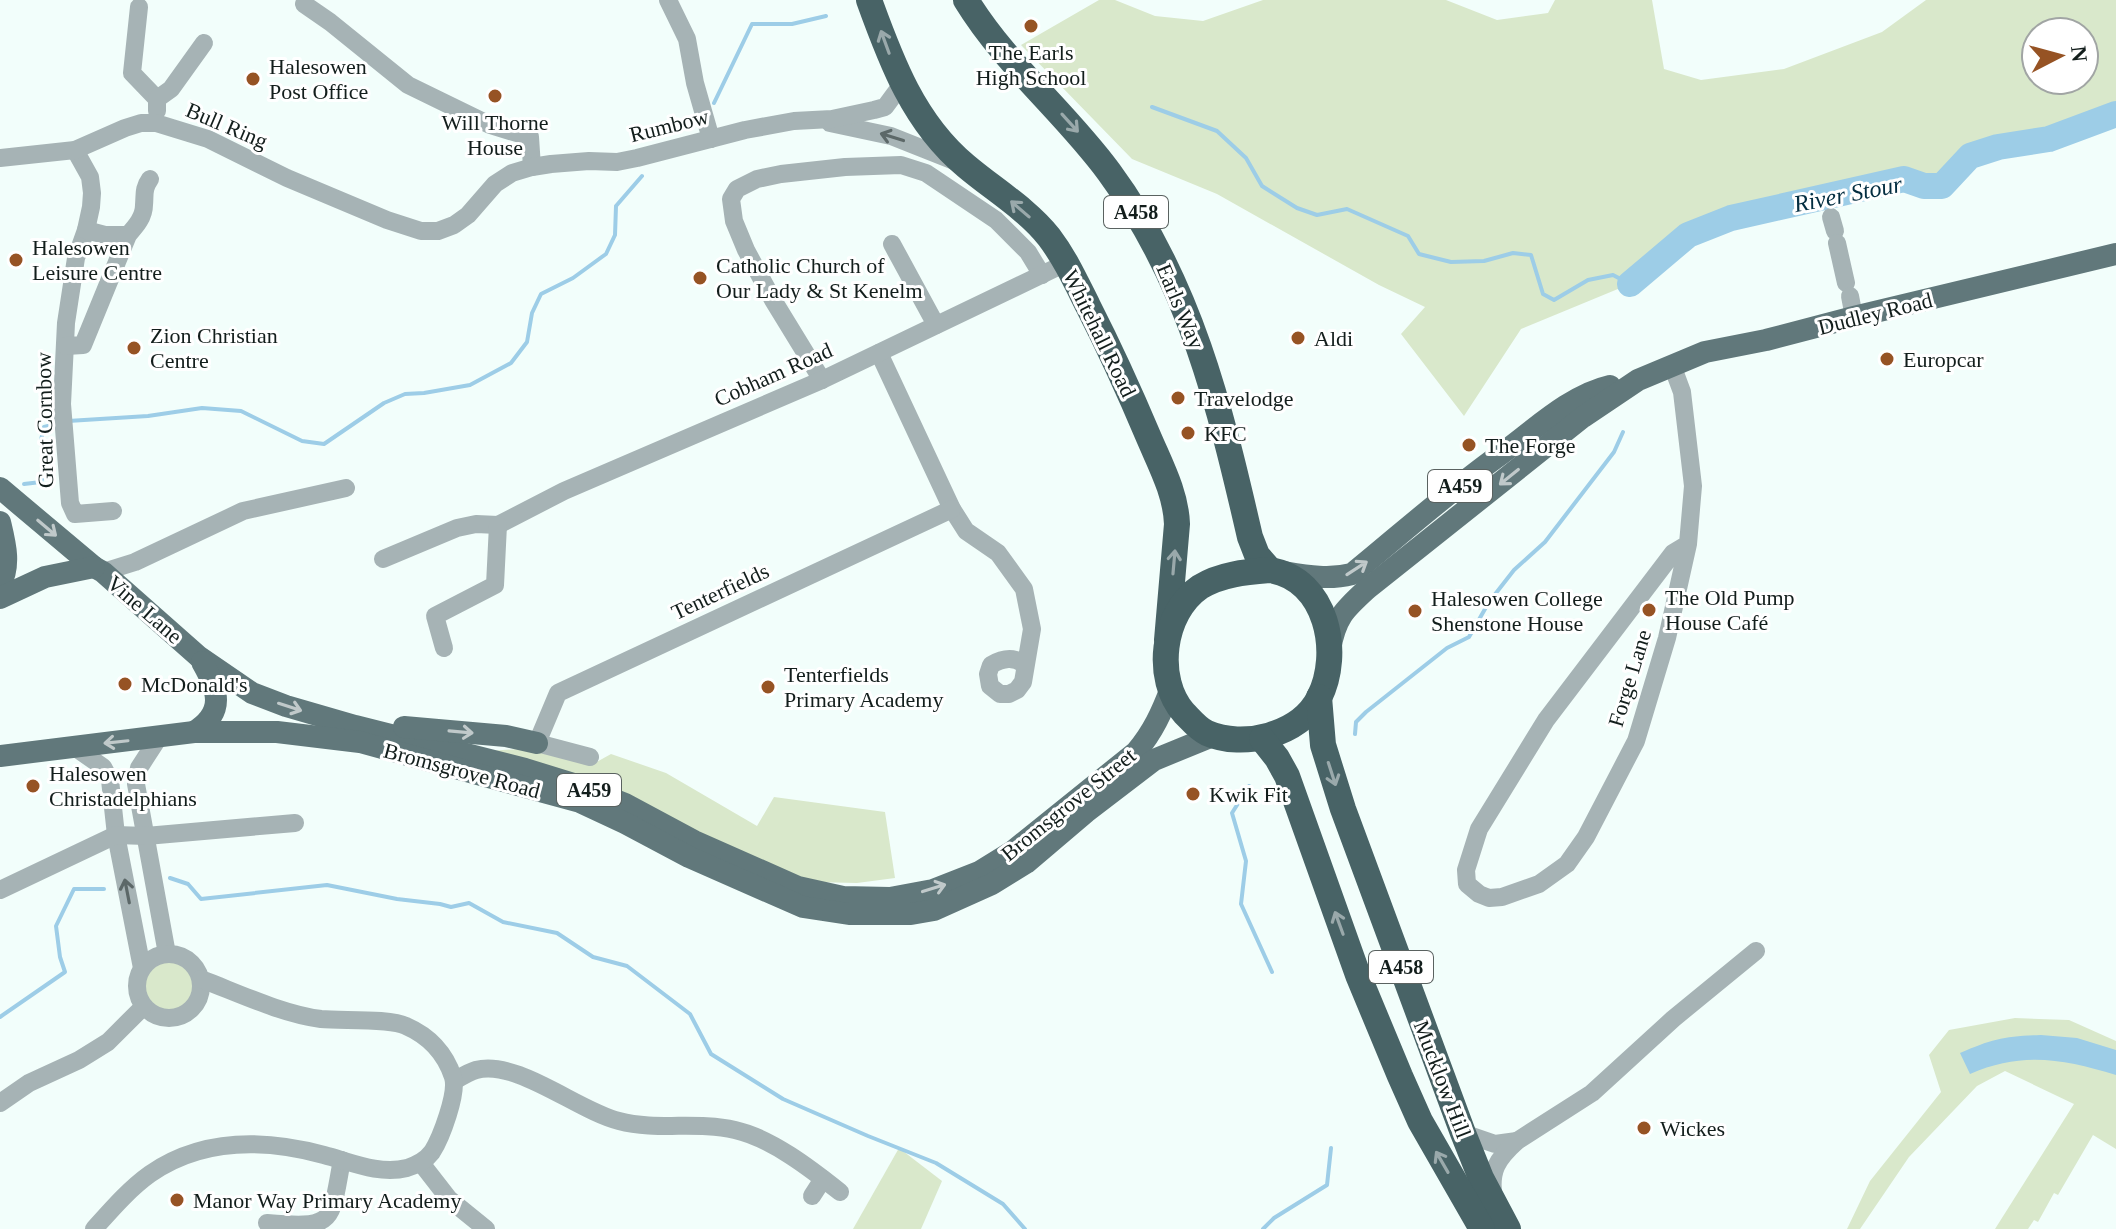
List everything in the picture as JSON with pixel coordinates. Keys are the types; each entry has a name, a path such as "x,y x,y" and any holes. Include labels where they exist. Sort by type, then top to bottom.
{"highway":[{"name":"Whitehall Road","path":"869,0 902,84 925,122 964,165 1023,211 1047,235 1066,263 1119,368 1172,494 1177,524 1167,640"},
{"name":"Earls Way","path":"966,0 998,45 1075,128 1110,174 1138,214 1168,268 1194,328 1222,421 1250,537 1257,555 1276,571"},
{"path":"1276,571 1227,575 1199,588 1189,597 1181,607 1167,640 1167,670 1171,688 1182,710 1203,732 1238,740 1262,739 1278,732 1307,713 1319,697"},
{"name":"A458","path":"1276,571 1303,586 1315,601 1327,627 1329,664 1319,697"},
{"name":"Mucklow Hill","path":"1319,697 1323,745 1343,809 1463,1133 1481,1178 1502,1218"},
{"name":"Mucklow Hill","path":"1262,739 1287,776 1358,975 1405,1087 1434,1147 1482,1229"}],"main road":[{"name":"Dudley Road","path":"1638,380 1705,352 1766,340 1850,298 2116,254"},
{"name":"A459","path":"1276,571 1319,578 1352,574 1552,414 1600,388 1638,380"},
{"name":"A459","path":"1330,650 1334,627 1346,609 1367,589 1583,417 1638,380"},
{"path":"0,488 99,570"},
{"path":"0,522 7,561 0,585"},
{"name":"Vine Lane","path":"0,598 45,577 99,570 198,656"},
{"path":"194,732 204,726 216,705 214,683 198,656"},
{"name":"Bromsgrove Road","path":"198,656 252,693 286,706 580,786 625,804 694,841 798,887 843,897 890,898 986,878"},
{"name":"Bromsgrove Street","path":"986,878 1013,851 1136,752 1159,721 1171,688"},
{"path":"355,726 396,726 506,736 537,743"},
{"name":"Bromsgrove Road","path":"0,756 194,732 277,732 360,742 580,802 689,857 803,907 849,914 911,914 934,910 986,878"},
{"name":"Bromsgrove Street","path":"986,878 1026,863 1154,760 1215,735"}],"street":[{"path":"668,0 687,39 695,83 711,139"},
{"path":"304,4 408,85 490,125 530,137 532,167"},
{"path":"139,7 132,73 157,99 156,123"},
{"path":"157,99 171,89 204,43"},
{"name":"Rumbow","path":"817,121 885,107 902,84"},
{"name":"Rumbow","path":"532,167 589,161 617,162 794,121 817,121 891,136 964,165"},
{"name":"Bull Ring","path":"0,158 75,150 125,128 156,123 208,139 313,189 421,231 438,231 454,225 468,215 495,184 512,173 532,167"},
{"name":"Great Cornbow","path":"75,150 90,177 91,207 76,258 66,323 62,404 70,503 75,514 113,511"},
{"path":"822,380 773,300 734,221 731,199 737,189 757,179 845,167 901,165 926,173 996,220 1028,252 1042,275"},
{"path":"66,346 83,345 128,235 138,225 145,208 145,187 150,179"},
{"path":"86,230 105,235 128,235"},
{"path":"1835,230 1850,298"},
{"path":"892,244 936,325"},
{"name":"Cobham Road","path":"498,525 564,491 822,380 1066,263"},
{"path":"879,353 952,509 966,531 998,553 1024,589 1032,629 1025,665"},
{"name":"Forge Lane","path":"1672,365 1682,392 1693,486 1688,544 1667,638 1636,741 1586,837 1567,864 1539,884 1502,897 1489,898 1479,894 1467,884 1466,870 1479,829 1546,720 1673,553 1688,544"},
{"path":"99,570 135,562 243,511 346,488"},
{"name":"Tenterfields","path":"537,743 558,693 952,509"},
{"path":"383,559 457,528 476,524 498,525 495,585 435,616 444,648"},
{"path":"159,737 139,768 136,784 167,954"},
{"path":"537,743 590,757"},
{"path":"73,746 103,767 110,780 116,835 142,968 138,984 143,1007 160,1018 179,1017 195,1006 201,979 187,959 167,954 154,957 142,968"},
{"path":"0,890 116,835 146,836 295,823"},
{"path":"1502,1218 1492,1183 1498,1161 1517,1141 1592,1093 1673,1019 1756,951"},
{"path":"94,1229 148,1175 177,1158 201,1149 236,1144 276,1145 299,1148 370,1169 404,1169 421,1163 431,1153 442,1131 449,1113 454,1081 440,1050 418,1032 400,1023 319,1018 268,1005 201,979"},
{"path":"0,1103 29,1083 79,1060 108,1042 143,1007"},
{"path":"454,1081 477,1070 496,1069 522,1076 617,1121 645,1126 735,1130 767,1142 840,1192"},
{"path":"1463,1133 1495,1144 1517,1141"},
{"path":"267,1223 311,1227 325,1221 332,1212 342,1160"},
{"path":"421,1163 449,1199 486,1229"},
{"path":"812,1196 823,1179"}],"green space":[{"path":"1099,0 1115,0 1155,16 1203,21 1263,0 1446,0 1497,20 1548,13 1555,0 1652,0 1664,69 1701,80 1784,69 1882,32 1926,0 2116,0 2116,114 2049,139 1998,147 1970,156 1968,172 1955,188 1901,188 1805,209 1731,218 1688,235 1630,284 1521,329 1464,416 1401,334 1425,307 1379,285 1217,194 1132,159 1021,45"},
{"path":"519,749 593,764 611,754 666,773 757,826 774,797 885,812 895,878 857,883 813,882 488,751"},
{"path":"170,962 188,969 195,987 188,1005 170,1012 152,1005 145,987 152,969"},
{"path":"2015,1018 2069,1020 2116,1041 2116,1149 2093,1135 2058,1195 2054,1193 2038,1222 2034,1220 2028,1229 1995,1229 2074,1104 2005,1071 1977,1086 1909,1157 1860,1229 1847,1229 1870,1181 1941,1092 1929,1055 1949,1030"},
{"path":"899,1148 942,1181 921,1229 853,1229"}],"water":[{"path":"2041,1035 2077,1038 2116,1050 2116,1075 2043,1060 2007,1062 1970,1074 1960,1053 1999,1039"}],"waterway":[{"path":"714,103 752,24 792,24 826,16"},
{"path":"1152,107 1217,131 1246,158 1262,186 1297,208 1317,215 1347,209 1408,236 1419,254 1451,262 1484,261 1513,253 1531,255 1543,294 1554,300 1588,280 1613,275 1630,284"},
{"name":"River Stour","path":"1630,284 1688,235 1731,218 1904,179 1924,186 1942,186 1970,156 1998,147 2049,139 2116,114"},
{"path":"68,421 148,416 202,408 241,411 302,441 324,444 384,403 405,394 470,385 511,363 527,342 532,313 541,294 573,278 606,254 615,235 616,206 642,176"},
{"path":"24,484 41,482 46,467 41,440 44,427 60,423"},
{"path":"1355,734 1356,722 1366,712 1447,648 1469,637 1489,602 1514,570 1545,542 1614,452 1623,432"},
{"path":"1249,786 1232,813 1246,861 1241,904 1272,972"},
{"path":"170,878 188,884 201,899 327,885 451,907 469,903 503,922 557,933 593,957 627,966 690,1014 711,1054 783,1099 936,1163 1003,1204 1025,1229"},
{"path":"0,1017 65,972 56,926 74,889 104,889"},
{"path":"1263,1229 1274,1218 1327,1185 1331,1148"}],"place":[{"name":"The Earls High School","path":"1031,26"},
{"name":"Halesowen Post Office","path":"253,79"},
{"name":"Will Thorne House","path":"495,96"},
{"name":"Halesowen Leisure Centre","path":"16,260"},
{"name":"Catholic Church of Our Lady & St Kenelm","path":"700,278"},
{"name":"Aldi","path":"1298,338"},
{"name":"Zion Christian Centre","path":"134,348"},
{"name":"Europcar","path":"1887,359"},
{"name":"Travelodge","path":"1178,398"},
{"name":"KFC","path":"1188,433"},
{"name":"The Forge","path":"1469,445"},
{"name":"The Old Pump House Café","path":"1649,610"},
{"name":"Halesowen College Shenstone House","path":"1415,611"},
{"name":"McDonald's","path":"125,684"},
{"name":"Tenterfields Primary Academy","path":"768,687"},
{"name":"Halesowen Christadelphians","path":"33,786"},
{"name":"Kwik Fit","path":"1193,794"},
{"name":"Wickes","path":"1644,1128"},
{"name":"Manor Way Primary Academy","path":"177,1200"}]}
